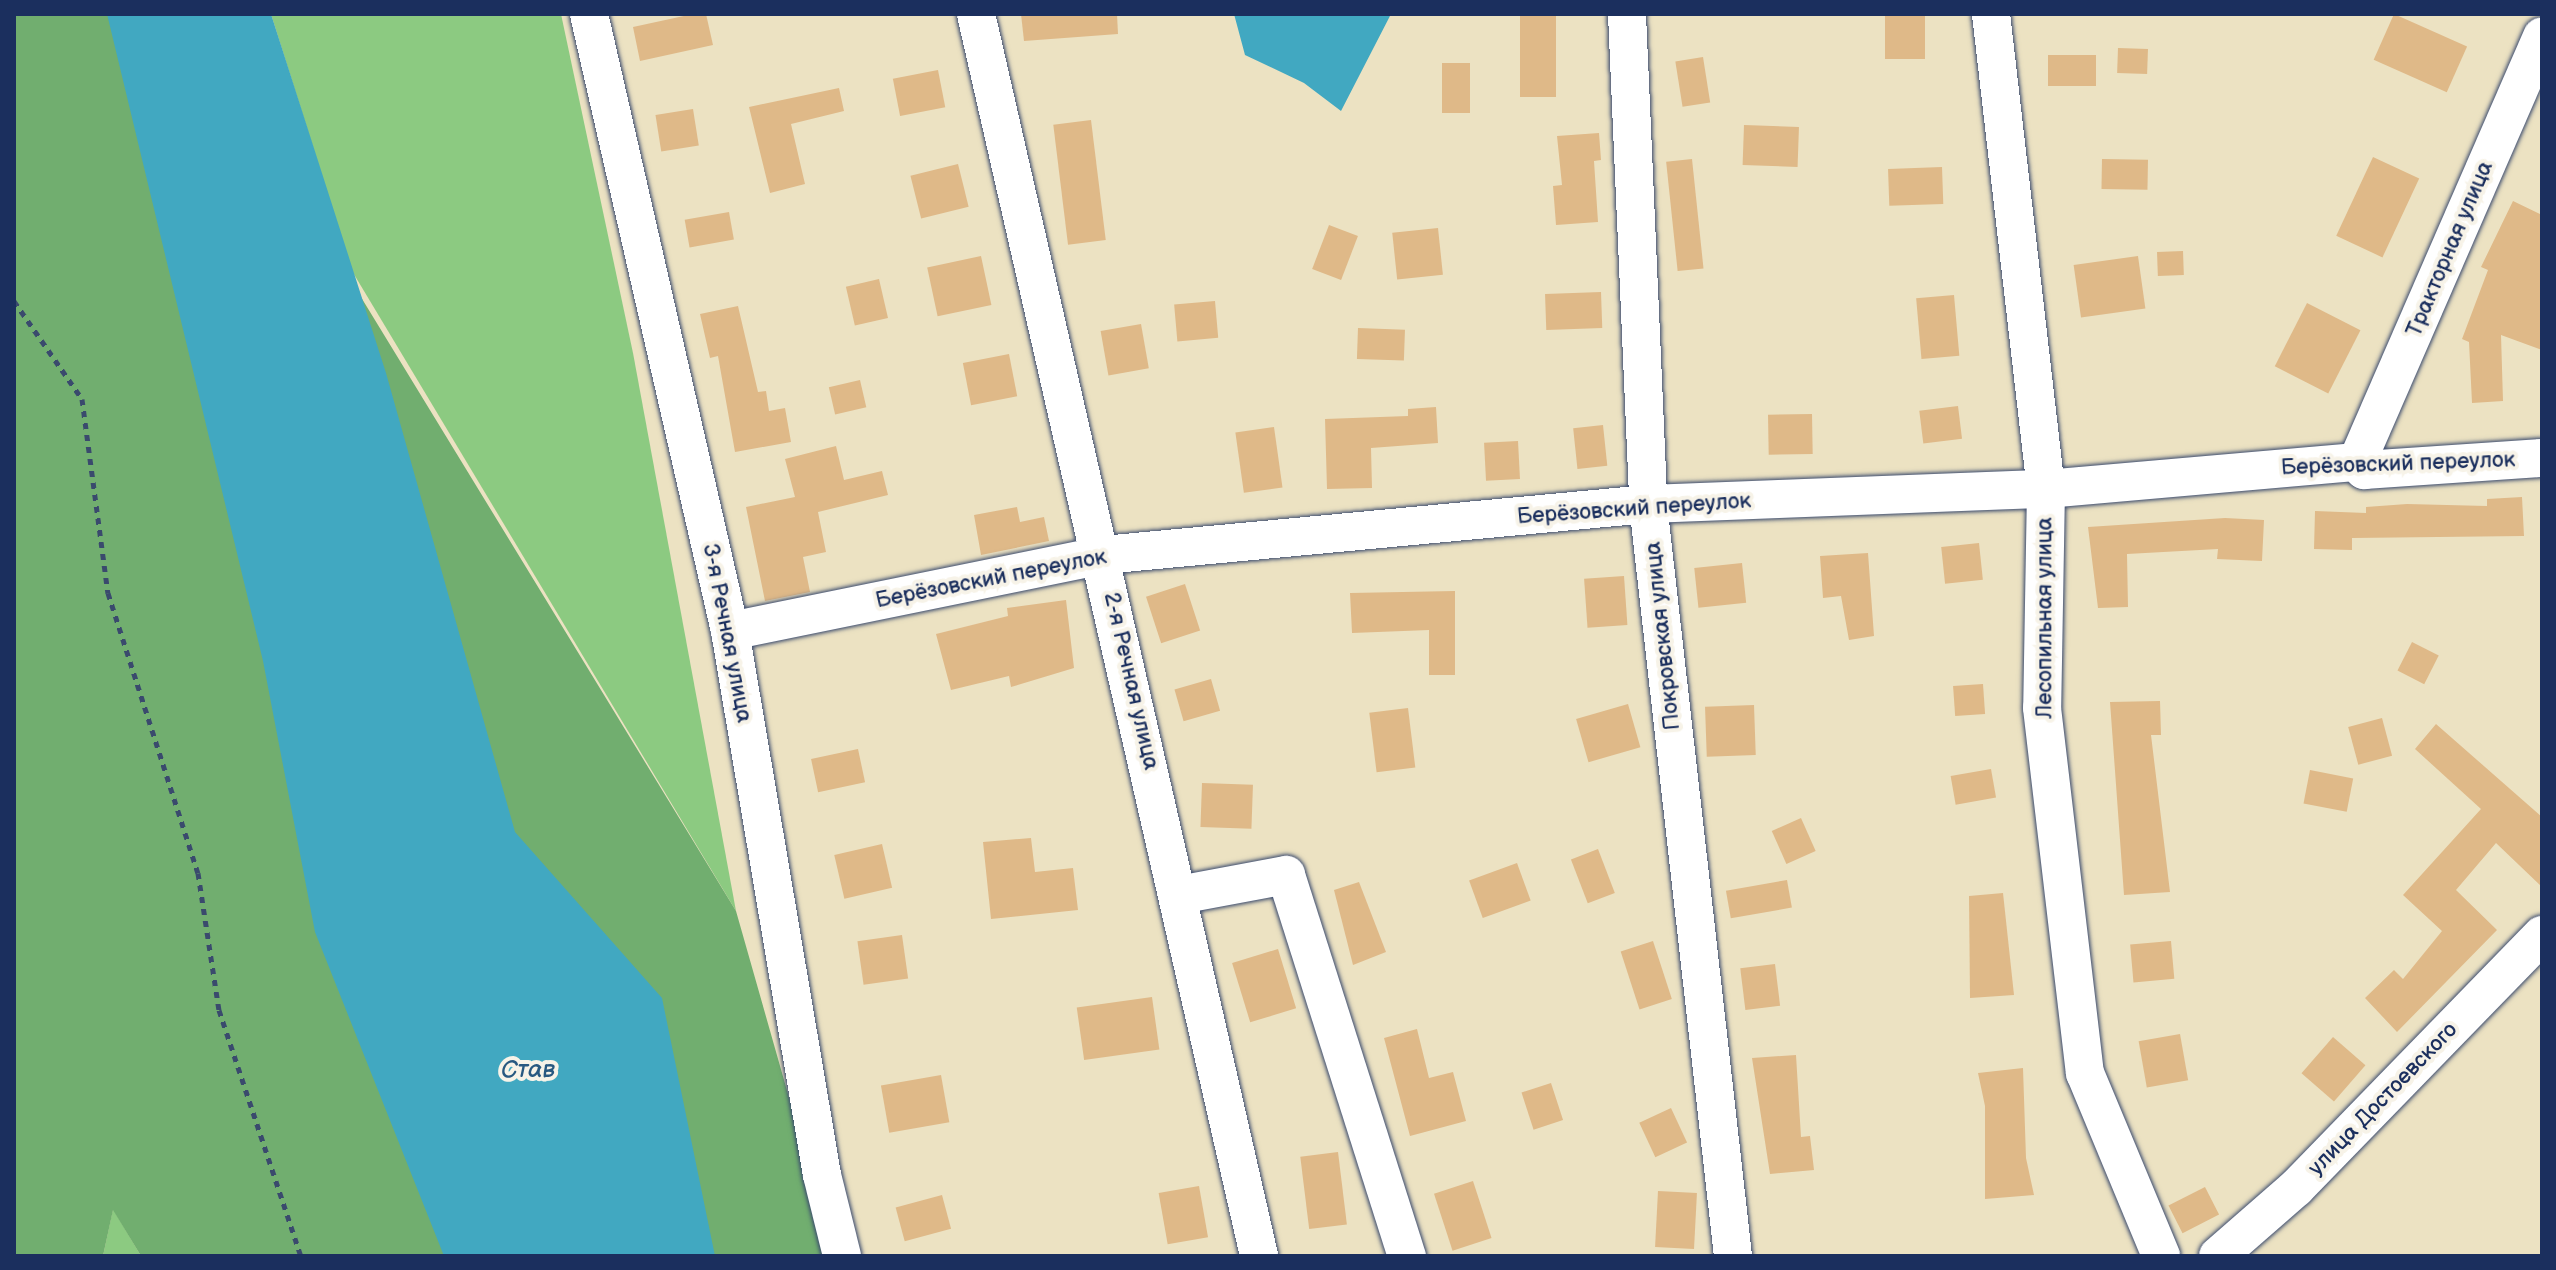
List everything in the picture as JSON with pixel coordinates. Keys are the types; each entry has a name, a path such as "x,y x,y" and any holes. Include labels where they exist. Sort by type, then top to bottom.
{"street":[{"name":"3-я Речная улица","path":"589,14 730,631 822,1175 842,1256"},
{"name":"2-я Речная улица","path":"976,14 1103,555 1259,1256"},
{"name":"Покровская улица","path":"1627,14 1648,504 1733,1256"},
{"name":"Лесопильная улица","path":"1991,14 2046,489 2042,708 2085,1073 2161,1256"},
{"name":"Тракторная улица","path":"2357,462 2542,36"},
{"name":"Берёзовский переулок","path":"730,631 1103,555 1648,504 2046,489 2357,462 2364,470 2542,458"},
{"path":"1179,895 1286,875 1407,1256"},
{"name":"улица Достоевского","path":"2218,1256 2296,1188 2542,935"}],"path":[{"path":"14,301 82,399 108,593 198,873 219,1010 301,1256"}],"green space":[{"path":"14,14 188,14 736,911 834,1256 141,1256 113,1210 103,1256 14,1256"},
{"path":"271,14 561,14 633,353 736,911 352,271"},
{"path":"113,1209 141,1256 103,1256"}],"water":[{"name":"Став","path":"107,14 271,14 386,373 515,832 662,998 715,1256 444,1256 315,932 263,661"},
{"path":"1234,14 1391,14 1341,111 1304,83 1245,55"}],"building":[{"path":"706,14 713,45 640,61 633,27"},
{"path":"1021,14 1117,14 1118,34 1024,41"},
{"path":"1520,14 1556,14 1556,97 1520,97"},
{"path":"1885,14 1925,14 1925,59 1885,59"},
{"path":"2394,14 2467,47 2447,92 2374,60"},
{"path":"2118,48 2148,49 2147,74 2117,73"},
{"path":"2048,55 2096,55 2096,86 2048,86"},
{"path":"1703,57 1710,102 1683,107 1675,61"},
{"path":"1442,63 1470,63 1470,113 1442,113"},
{"path":"938,70 945,107 900,116 893,79"},
{"path":"839,88 844,111 791,124 805,184 770,193 749,107"},
{"path":"693,109 699,146 661,151 655,115"},
{"path":"1091,120 1106,240 1068,245 1053,125"},
{"path":"1744,125 1799,127 1798,167 1743,165"},
{"path":"1599,133 1601,160 1594,161 1598,222 1556,225 1553,186 1562,185 1557,136"},
{"path":"2373,157 2419,179 2382,257 2336,236"},
{"path":"1692,159 1703,268 1678,271 1666,162"},
{"path":"2102,159 2148,160 2147,190 2101,189"},
{"path":"958,164 969,207 921,219 910,176"},
{"path":"1942,167 1943,204 1889,206 1888,169"},
{"path":"2513,201 2542,215 2542,350 2501,335 2503,401 2472,403 2469,342 2462,339 2488,270 2481,267"},
{"path":"729,212 734,240 690,247 685,220"},
{"path":"1329,225 1358,236 1341,280 1312,269"},
{"path":"1438,228 1443,275 1397,280 1392,233"},
{"path":"2183,251 2184,275 2158,276 2157,252"},
{"path":"981,256 991,305 938,316 927,267"},
{"path":"2138,256 2145,308 2081,318 2074,265"},
{"path":"879,279 888,318 855,326 846,287"},
{"path":"1601,292 1602,328 1546,330 1545,294"},
{"path":"1954,295 1959,356 1921,359 1916,298"},
{"path":"1215,301 1218,338 1177,341 1174,305"},
{"path":"2307,303 2360,330 2328,394 2275,366"},
{"path":"738,306 758,392 766,391 769,411 785,408 791,442 735,452 718,356 710,358 700,314"},
{"path":"1141,324 1149,368 1108,375 1101,331"},
{"path":"1358,328 1405,330 1404,361 1357,359"},
{"path":"1009,354 1017,396 971,405 963,363"},
{"path":"860,380 866,407 835,414 829,387"},
{"path":"1958,406 1962,439 1923,444 1919,411"},
{"path":"1436,407 1438,443 1371,448 1372,488 1327,489 1325,419 1408,416 1408,409"},
{"path":"1812,414 1813,454 1769,455 1768,415"},
{"path":"1603,425 1607,466 1577,469 1573,428"},
{"path":"1274,427 1282,487 1244,493 1235,432"},
{"path":"1518,441 1520,479 1486,481 1484,443"},
{"path":"836,446 844,480 882,471 888,495 818,512 826,552 803,557 810,592 765,601 746,507 795,497 785,459"},
{"path":"2522,497 2524,536 2352,538 2352,550 2314,549 2315,511 2366,513 2366,507 2407,504 2487,506 2487,499"},
{"path":"1017,507 1020,522 1044,517 1049,541 981,555 974,515"},
{"path":"2225,518 2264,520 2262,561 2217,559 2218,549 2127,554 2128,607 2098,608 2088,527"},
{"path":"1979,543 1983,580 1945,584 1941,547"},
{"path":"1868,553 1874,636 1849,640 1841,596 1823,598 1820,556"},
{"path":"1742,563 1746,603 1698,608 1694,568"},
{"path":"1624,576 1627,625 1588,628 1584,579"},
{"path":"1185,584 1200,631 1161,643 1146,597"},
{"path":"1455,591 1455,675 1429,675 1429,630 1352,633 1350,593"},
{"path":"1066,600 1074,668 1011,687 1009,676 951,690 936,634 1008,616 1007,608"},
{"path":"2412,642 2439,656 2424,684 2397,671"},
{"path":"1211,679 1220,711 1184,721 1174,689"},
{"path":"1983,684 1985,714 1955,716 1953,686"},
{"path":"2160,701 2161,735 2151,735 2170,892 2124,895 2110,702"},
{"path":"1628,704 1640,747 1588,762 1576,719"},
{"path":"1754,705 1756,755 1707,757 1705,707"},
{"path":"1408,708 1415,768 1377,772 1369,713"},
{"path":"2382,718 2392,756 2358,765 2348,727"},
{"path":"2436,724 2542,817 2542,887 2496,843 2456,890 2497,930 2397,1032 2365,998 2394,970 2403,979 2442,931 2403,895 2481,809 2415,749"},
{"path":"858,749 865,782 818,792 811,759"},
{"path":"1991,769 1996,798 1956,805 1951,776"},
{"path":"2310,770 2353,778 2347,812 2304,803"},
{"path":"1202,783 1253,785 1251,829 1200,827"},
{"path":"1801,818 1816,851 1786,864 1772,831"},
{"path":"1031,838 1035,872 1073,868 1078,910 991,919 983,842"},
{"path":"882,844 892,888 844,899 834,855"},
{"path":"1598,849 1615,893 1588,903 1571,859"},
{"path":"1517,863 1531,901 1483,918 1469,880"},
{"path":"1787,880 1792,908 1731,918 1726,891"},
{"path":"1359,882 1386,952 1353,965 1334,890"},
{"path":"2003,893 2014,995 1970,998 1969,896"},
{"path":"902,935 908,979 864,985 857,941"},
{"path":"1653,941 1672,999 1640,1010 1621,952"},
{"path":"2171,941 2174,979 2133,982 2130,945"},
{"path":"1278,949 1296,1008 1250,1022 1232,963"},
{"path":"1775,964 1780,1006 1745,1010 1740,968"},
{"path":"1152,997 1159,1049 1084,1060 1077,1008"},
{"path":"1417,1029 1429,1078 1453,1072 1466,1121 1410,1136 1384,1038"},
{"path":"2180,1034 2188,1080 2147,1088 2139,1041"},
{"path":"2333,1037 2365,1065 2334,1101 2302,1073"},
{"path":"1796,1055 1801,1137 1810,1136 1814,1170 1770,1174 1752,1058"},
{"path":"2023,1068 2026,1158 2034,1195 1985,1199 1985,1106 1978,1073"},
{"path":"941,1075 949,1122 889,1133 881,1086"},
{"path":"1551,1083 1563,1120 1534,1130 1522,1093"},
{"path":"1671,1108 1687,1142 1655,1157 1639,1123"},
{"path":"1338,1152 1347,1224 1309,1229 1300,1157"},
{"path":"1473,1181 1492,1238 1453,1251 1434,1194"},
{"path":"1199,1186 1208,1237 1168,1244 1159,1193"},
{"path":"2205,1187 2219,1215 2183,1233 2168,1206"},
{"path":"1658,1191 1697,1193 1694,1249 1655,1247"},
{"path":"942,1195 951,1229 905,1241 896,1207"}]}
